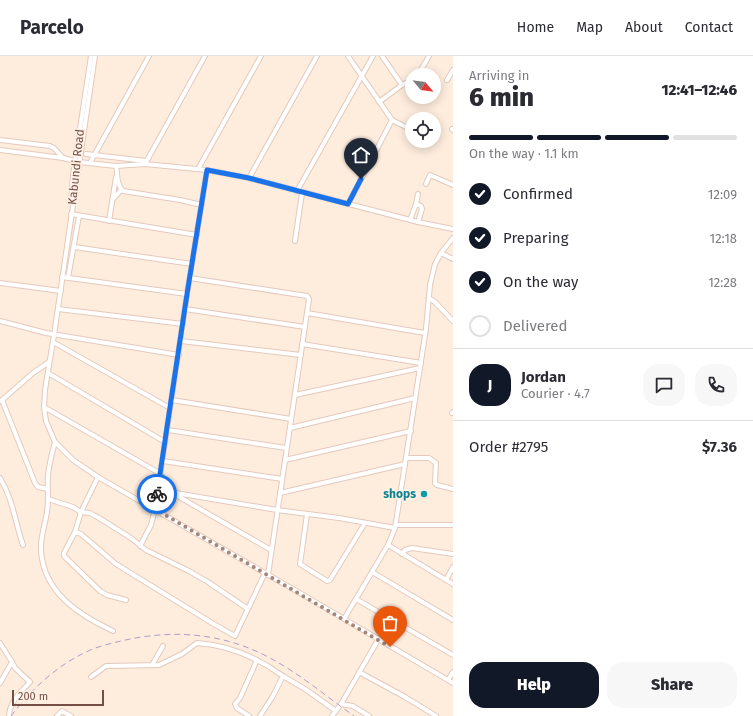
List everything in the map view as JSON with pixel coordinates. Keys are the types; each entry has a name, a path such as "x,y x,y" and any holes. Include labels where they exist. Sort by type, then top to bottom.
{"street":[{"name":"Kabundi Road","path":"55,442 46,421 44,407 45,390 61,291 91,56"},
{"name":"Kabundi Road","path":"77,162 95,56"},
{"path":"90,163 149,56"},
{"path":"146,162 205,56"},
{"path":"198,169 261,56"},
{"path":"249,178 317,56"},
{"path":"348,56 392,120 405,126"},
{"path":"297,191 373,56"},
{"path":"382,56 402,85"},
{"path":"422,68 429,56"},
{"path":"447,80 453,70"},
{"path":"379,102 405,84"},
{"path":"348,204 392,120"},
{"path":"0,140 50,146 54,148 63,158"},
{"path":"0,150 63,158 77,162 116,166 146,162"},
{"path":"86,154 207,170 249,178 302,193 418,222 453,229"},
{"path":"110,220 116,166"},
{"path":"140,546 151,525 155,509 207,170"},
{"path":"116,174 121,190"},
{"path":"426,184 430,175 453,185"},
{"path":"121,190 202,205"},
{"path":"112,199 121,190"},
{"path":"295,241 302,193"},
{"path":"410,220 418,194"},
{"path":"416,204 421,206 422,209 418,222"},
{"path":"71,214 197,235"},
{"path":"68,278 79,216"},
{"path":"344,619 388,545 395,526 421,363 430,298 430,285 441,253 453,238"},
{"path":"74,247 192,264"},
{"path":"441,253 453,259"},
{"path":"62,277 187,294"},
{"path":"75,532 81,534 116,564 235,636 266,574 296,395 300,355 309,298 306,296 190,278"},
{"path":"0,283 61,291"},
{"path":"430,298 453,321"},
{"path":"58,309 183,324"},
{"path":"185,309 305,327"},
{"path":"307,313 425,333"},
{"path":"0,321 54,335 179,355"},
{"path":"181,341 300,355"},
{"path":"52,342 170,408"},
{"path":"302,344 421,363"},
{"path":"48,489 38,487 35,483 1,401 33,373 49,362"},
{"path":"296,395 420,368"},
{"path":"48,373 165,442"},
{"path":"290,428 415,398"},
{"path":"172,400 291,419"},
{"path":"44,407 161,474"},
{"path":"168,430 286,448"},
{"path":"285,460 411,431"},
{"path":"55,442 48,474 48,511 41,543 41,551 47,576 59,595 74,609 113,631"},
{"path":"55,442 73,460 98,477 453,683"},
{"path":"406,458 429,458 436,463 437,485 453,489"},
{"path":"163,461 282,479"},
{"path":"280,493 405,464"},
{"path":"98,477 82,512 75,532 64,553 66,558 100,591 106,595 126,600"},
{"path":"0,478 10,497 23,545"},
{"path":"158,490 173,494 364,523 395,526 453,525"},
{"path":"173,494 271,550"},
{"path":"48,499 73,507 82,512 90,513 131,538 140,546 189,570 248,609"},
{"path":"307,514 300,564 327,581 330,580 364,523"},
{"path":"388,545 453,584"},
{"path":"402,554 404,550 412,548 453,554"},
{"path":"446,580 453,567"},
{"path":"372,572 453,620"},
{"path":"356,599 453,655"},
{"path":"332,716 341,704 378,640"},
{"path":"0,643 15,668 30,682 12,701 9,716"},
{"path":"91,677 106,666 152,665 167,662 182,654 197,643 235,650 257,660 305,689 336,711"},
{"path":"152,665 163,646"},
{"path":"249,716 237,708 235,704 240,698 257,660"},
{"path":"0,683 12,662"},
{"path":"359,672 436,716"},
{"path":"448,680 453,672"},
{"path":"260,716 273,696 283,676"},
{"path":"341,704 353,706 369,716"},
{"path":"57,716 62,711 71,716"}],"railway":[{"path":"11,716 26,698 53,672 84,653 97,647 139,637 173,634 225,640 258,652 296,673 354,716"}],"way so far":[{"path":"157,494 155,509 390,647"}],"place":[{"name":"shops","path":"424,494"}],"route":[{"path":"157,494 207,170 249,178 348,204 361,179"}]}
